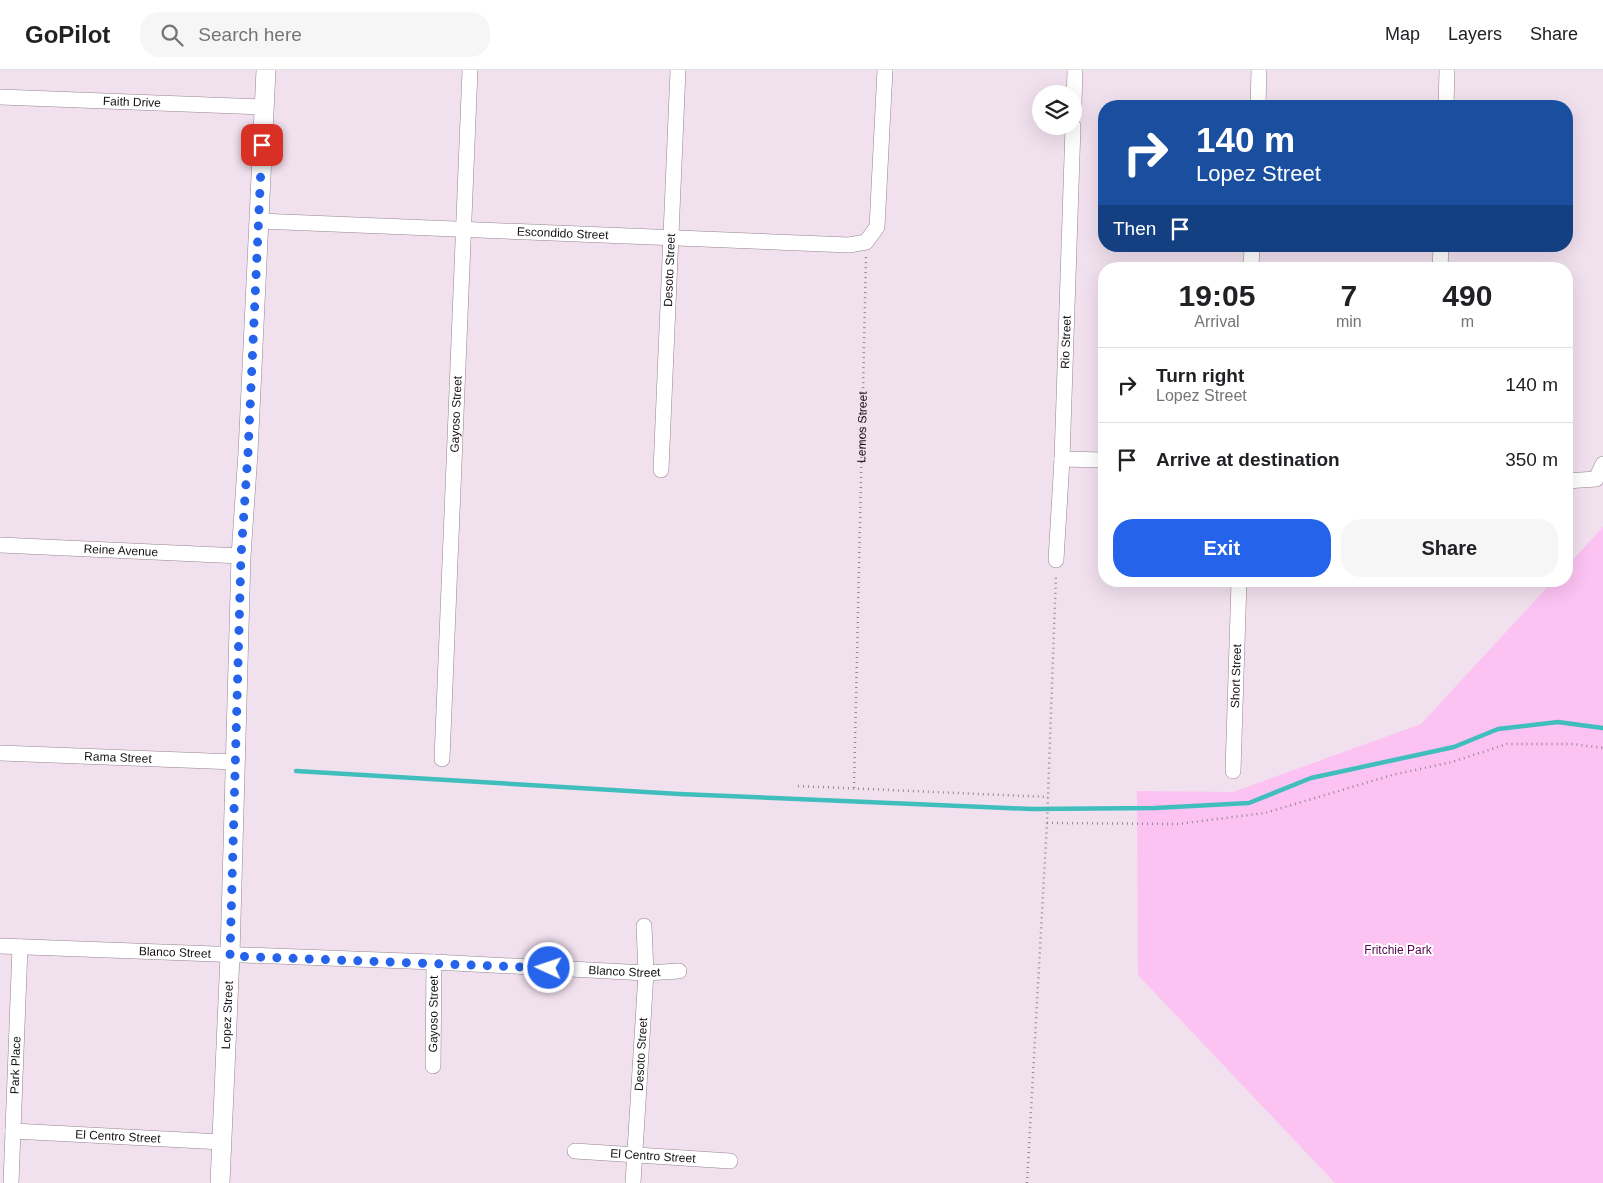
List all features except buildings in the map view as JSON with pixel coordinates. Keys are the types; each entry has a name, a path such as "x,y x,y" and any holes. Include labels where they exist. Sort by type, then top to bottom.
{"street":[{"name":"Lopez Street","path":"220,1183 230,956 241,556 266,70"},
{"name":"Gayoso Street","path":"442,759 470,70"},
{"name":"Desoto Street","path":"661,470 678,70"},
{"path":"866,242 877,226 885,70"},
{"path":"1075,70 1075,85"},
{"path":"1258,100 1259,70"},
{"path":"1446,100 1447,70"},
{"name":"Faith Drive","path":"0,97 264,107"},
{"name":"Rio Street","path":"1056,560 1062,459 1073,135"},
{"name":"Escondido Street","path":"259,221 849,245 866,242"},
{"path":"1062,459 1098,460"},
{"path":"1573,481 1596,479 1603,464"},
{"name":"Reine Avenue","path":"0,545 241,556"},
{"name":"Short Street","path":"1233,771 1239,587"},
{"name":"Rama Street","path":"0,753 236,762"},
{"name":"Desoto Street","path":"633,1183 633,1155 646,973 644,926"},
{"name":"Blanco Street","path":"0,946 230,956 434,962 646,973 679,971"},
{"name":"Park Place","path":"11,1183 20,947"},
{"name":"Gayoso Street","path":"433,1066 434,962"},
{"name":"El Centro Street","path":"13,1131 222,1142"},
{"name":"El Centro Street","path":"576,1151 730,1161"}],"path":[{"name":"Lemos Street","path":"854,788 866,242"},
{"path":"1027,1183 1047,823 1056,560"},
{"path":"1047,823 1178,824 1265,813 1392,775 1452,762 1507,744 1573,744 1603,748"},
{"path":"798,786 1048,797"}],"green space":[{"name":"Fritchie Park","path":"1603,527 1603,1183 1335,1183 1138,975 1137,791 1233,792 1421,724 1547,587 1573,587 1573,559"}],"waterway":[{"path":"296,771 679,794 1032,809 1155,808 1249,803 1311,778 1454,747 1498,729 1558,722 1603,728"}],"route":[{"path":"262,145 248,453 241,556 230,956 434,962 549,968"}]}
